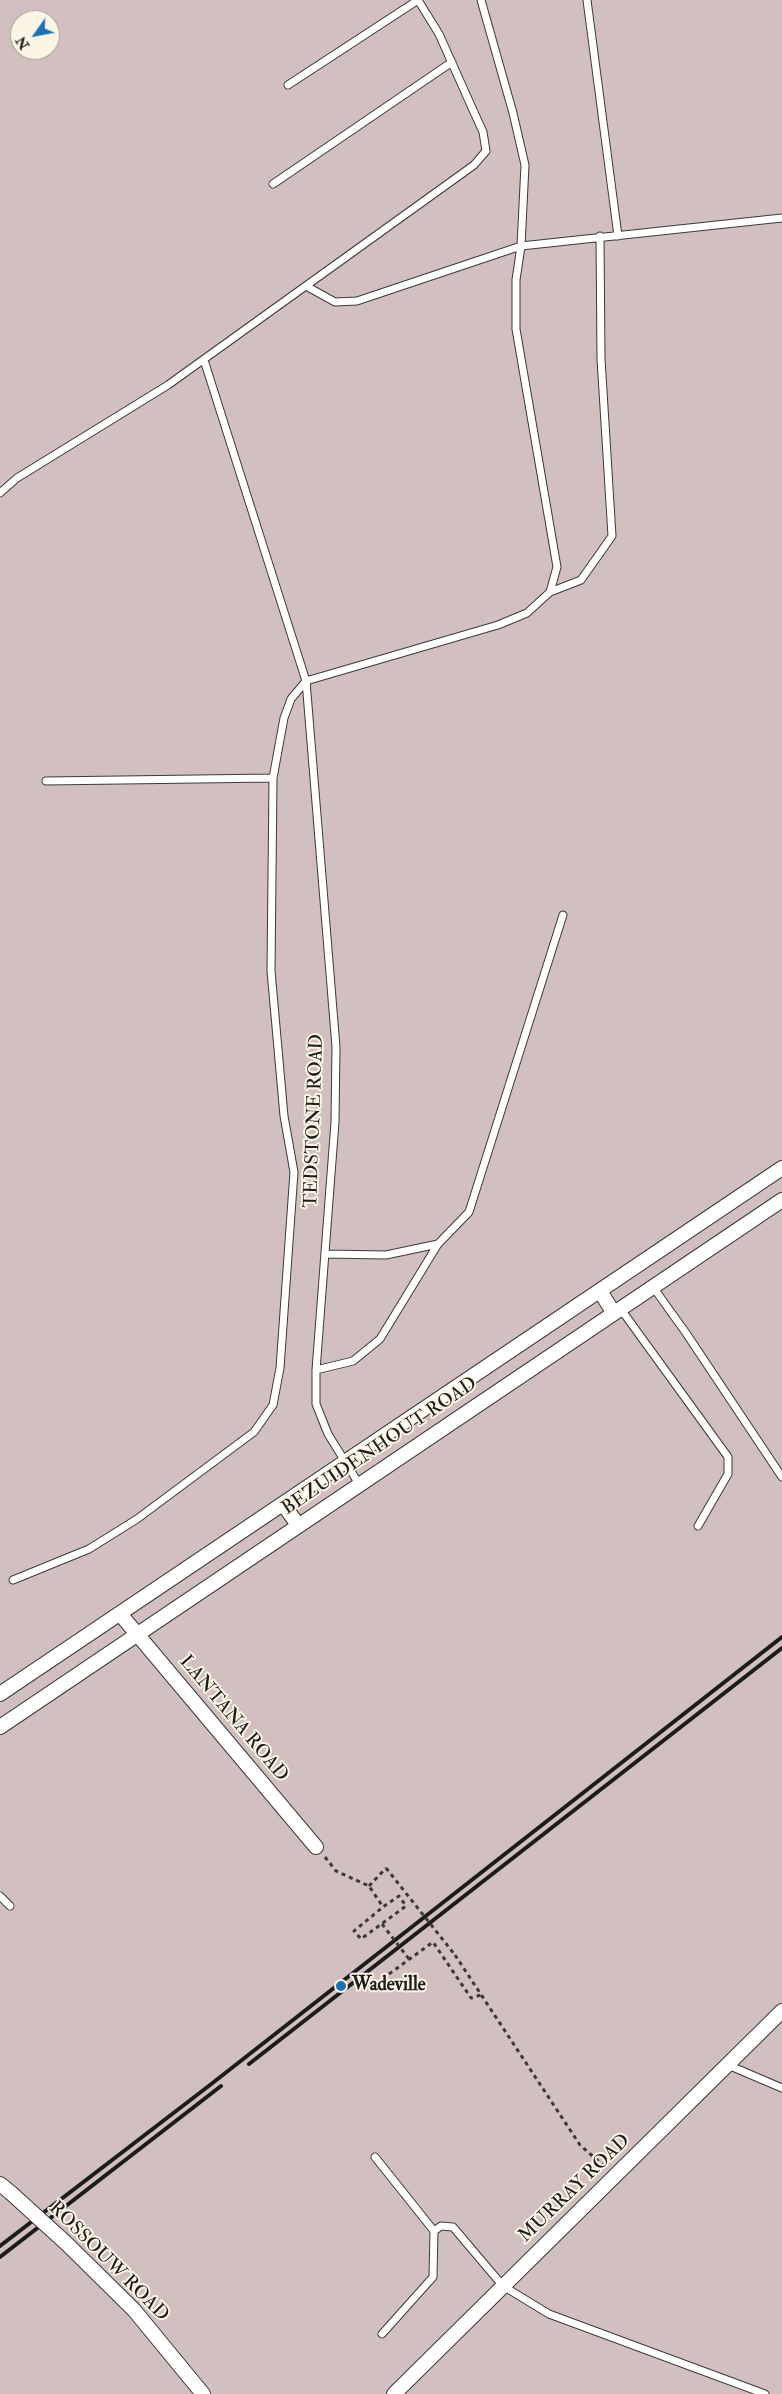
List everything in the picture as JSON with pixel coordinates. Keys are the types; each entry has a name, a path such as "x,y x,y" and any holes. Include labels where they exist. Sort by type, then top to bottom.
{"street":[{"name":"BEZUIDENHOUT ROAD","path":"0,1694 121,1615 782,1168"},
{"name":"BEZUIDENHOUT ROAD","path":"0,1727 782,1200"},
{"path":"600,1291 617,1310"},
{"path":"283,1504 298,1525"},
{"name":"LANTANA ROAD","path":"121,1615 316,1847"},
{"name":"MURRAY ROAD","path":"394,2394 782,2011"},
{"name":"ROSSOUW ROAD","path":"6,2189 134,2310 203,2394"}],"lane":[{"path":"0,493 17,478 168,385 204,360 474,165 486,151 483,132 452,62 439,34 418,0 288,85"},
{"path":"481,0 513,113 524,165 521,246 516,280 516,329 557,567 550,592"},
{"path":"587,0 618,236"},
{"path":"273,184 452,62"},
{"path":"306,286 335,302 358,301 521,246 600,236 618,236 782,218"},
{"path":"13,1580 89,1548 137,1519 254,1432 273,1405 280,1368 294,1172 284,1116 271,972 273,778 284,718 291,699 306,681 498,625 527,612 550,592 581,580 612,536 601,359 600,236"},
{"name":"TEDSTONE ROAD","path":"204,360 306,681 336,1046 335,1122 316,1370 316,1404 328,1434 359,1484"},
{"path":"46,780 273,778"},
{"path":"316,1370 353,1361 380,1339 438,1244 469,1212 562,915"},
{"path":"325,1254 386,1255 438,1244"},
{"path":"653,1287 782,1477"},
{"path":"617,1310 728,1458 728,1474 698,1526"},
{"path":"0,1896 10,1906"},
{"path":"728,2065 782,2088"},
{"path":"375,2157 434,2230 433,2277 382,2334"},
{"path":"434,2230 441,2226 453,2226 503,2286 549,2314 765,2394"}],"path":[{"path":"316,1847 336,1871 369,1886 383,1907"},
{"path":"369,1886 386,1868 455,1955 580,2145 615,2176"},
{"path":"399,1896 406,1906 382,1924 360,1939 354,1931 399,1896"},
{"path":"382,1924 409,1959"},
{"path":"388,1974 433,1942 470,1998 481,1995"}],"shaded area":[{"path":"0,0 782,0 782,2394 0,2394"}],"railway":[{"path":"0,2246 210,2085 782,1637"},
{"path":"249,2064 782,1648"},
{"path":"0,2257 221,2086"}],"place":[{"name":"Wadeville","path":"341,1986"}]}
